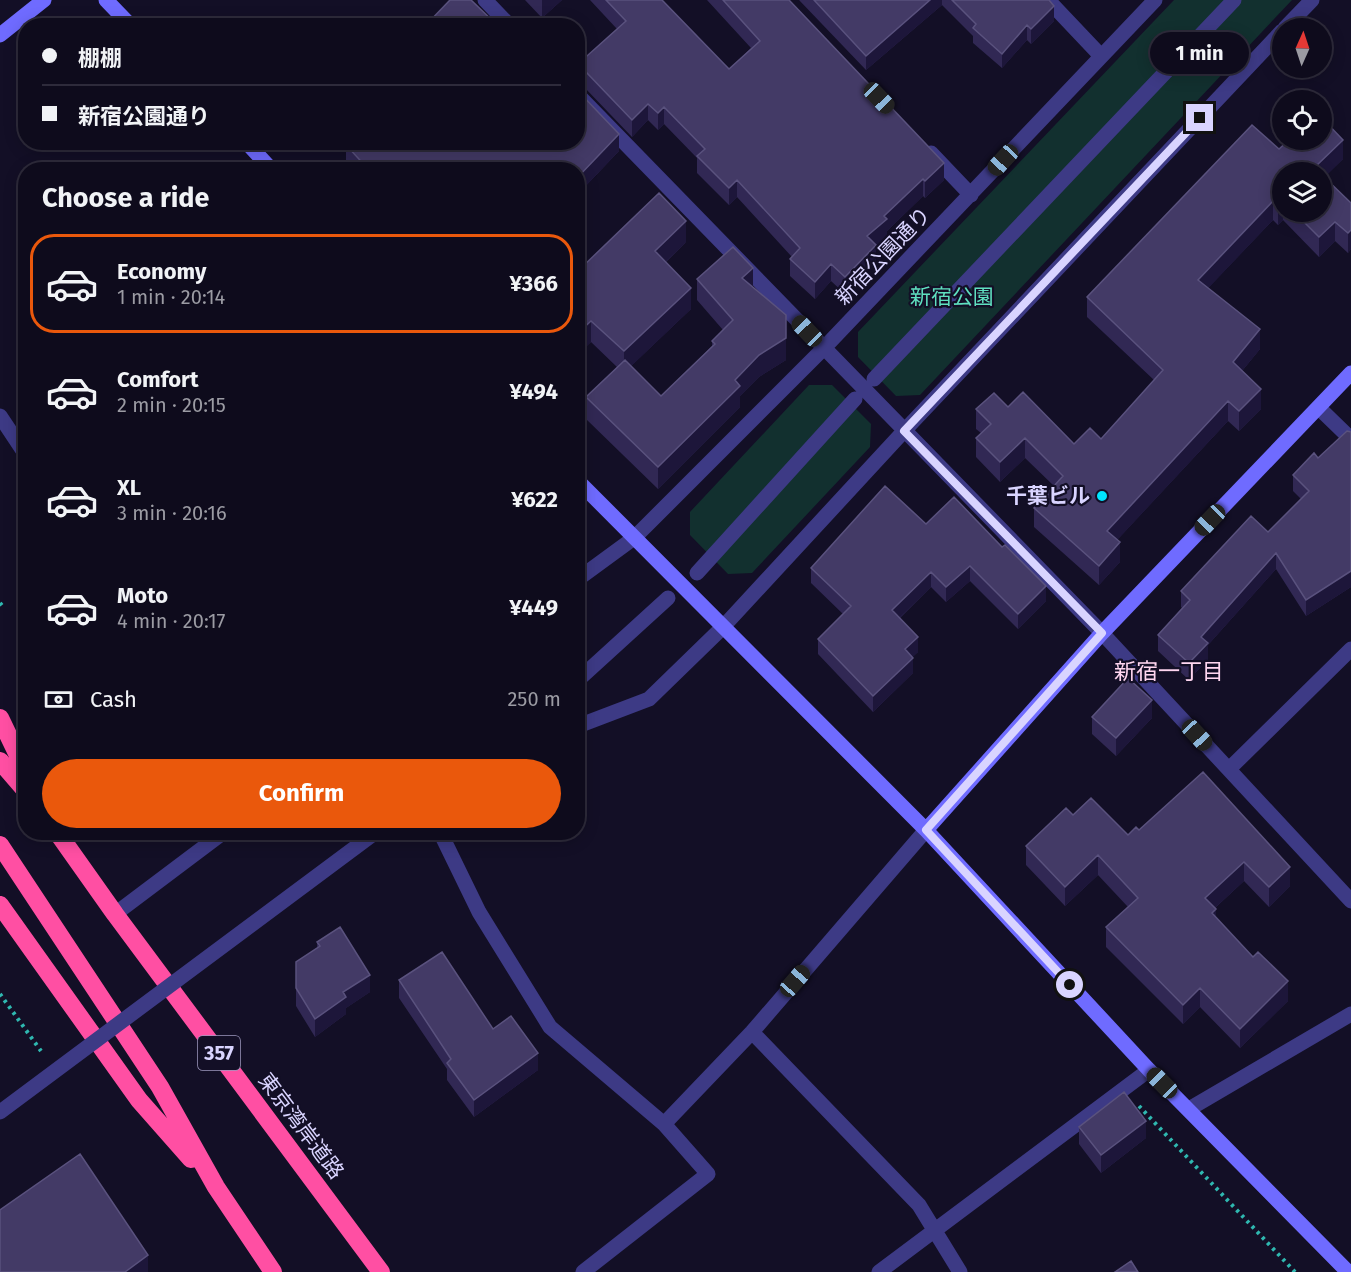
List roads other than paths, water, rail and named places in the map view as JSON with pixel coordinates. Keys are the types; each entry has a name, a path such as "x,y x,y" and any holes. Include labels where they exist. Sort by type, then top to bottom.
{"highway":[{"path":"0,718 18,755"},
{"path":"0,761 18,782"},
{"name":"東京湾岸道路","path":"63,840 381,1272"},
{"path":"0,844 160,1087 216,1187 273,1272"},
{"path":"0,905 139,1100 216,1187"}],"street":[{"path":"21,18 44,0"},
{"path":"106,0 123,18"},
{"path":"485,0 502,18"},
{"path":"1048,0 1101,56"},
{"name":"新宿公園通り","path":"585,574 634,538 824,348 1155,0"},
{"path":"874,379 1234,0"},
{"path":"1295,18 1312,0"},
{"path":"0,35 18,21"},
{"path":"585,723 649,699 722,628 904,431 1272,43"},
{"path":"585,102 1102,633 1351,901"},
{"path":"923,144 971,195"},
{"path":"253,150 265,162"},
{"path":"664,1124 752,1032 926,830 1102,633 1351,373"},
{"path":"697,573 855,399"},
{"path":"1319,408 1351,440"},
{"path":"0,416 18,443"},
{"path":"585,488 926,830 1149,1070 1348,1272"},
{"path":"585,674 668,598"},
{"path":"1229,769 1351,649"},
{"path":"115,914 213,840"},
{"path":"0,1112 365,840"},
{"path":"444,840 479,912 550,1027 664,1124 708,1174 583,1272"},
{"path":"1189,1109 1351,1014"},
{"path":"752,1032 919,1205 960,1272"},
{"path":"879,1272 1149,1070"}],"place":[{"name":"千葉ビル","path":"1102,496"}],"district":[{"name":"新宿一丁目","path":"1169,671"}],"park label":[{"name":"新宿公園","path":"952,297"}]}
